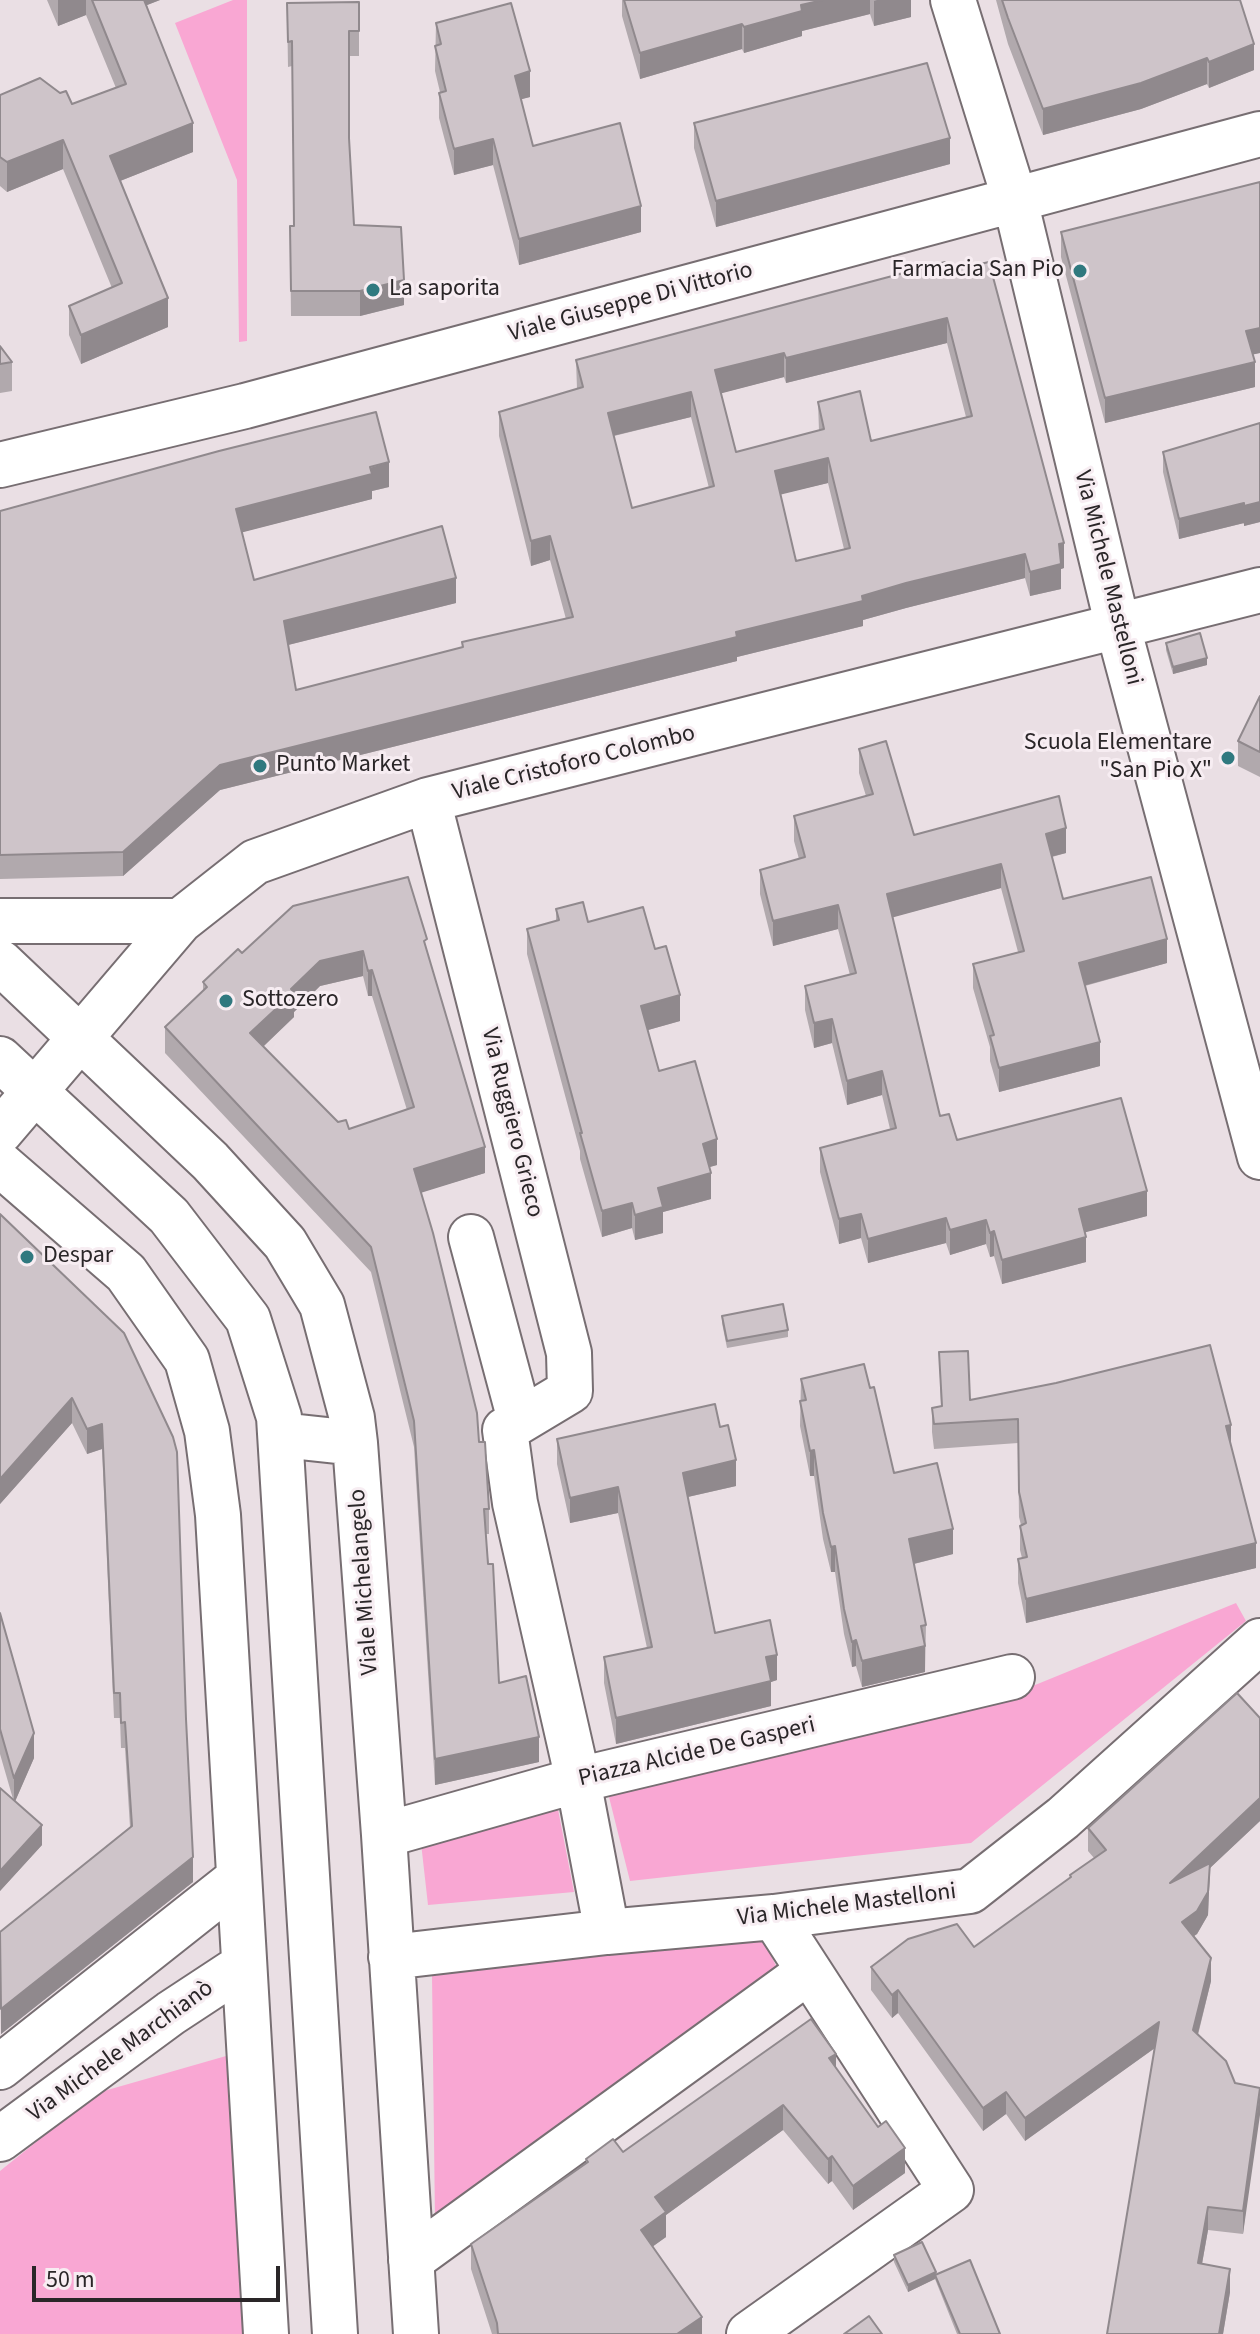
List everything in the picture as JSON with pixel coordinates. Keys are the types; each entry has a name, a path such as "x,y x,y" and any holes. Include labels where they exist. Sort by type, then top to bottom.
{"street":[{"name":"Via Michele Mastelloni","path":"953,0 1015,200 1118,627 1252,1094 1260,1157"},
{"name":"Viale Giuseppe Di Vittorio","path":"0,465 245,406 1260,134"},
{"name":"Viale Cristoforo Colombo","path":"0,1132 180,921 255,862 428,800 1260,590"},
{"name":"Via Ruggiero Grieco","path":"428,800 569,1353 570,1391 520,1420"},
{"path":"0,921 180,921"},
{"name":"Viale Michelangelo","path":"0,962 210,1161 285,1243 322,1305 352,1418 355,1443 416,2334"},
{"path":"0,1059 169,1216 248,1319 279,1417 335,2334"},
{"path":"0,1164 126,1273 187,1360 207,1431 218,1515 266,2334"},
{"path":"471,1237 520,1420 505,1430 515,1503 578,1780 607,1932"},
{"path":"281,1435 355,1443"},
{"name":"Via Michele Mastelloni","path":"391,1957 607,1932 774,1917 970,1891 1063,1818 1257,1650"},
{"name":"Piazza Alcide De Gasperi","path":"384,1835 578,1780 1012,1677"},
{"path":"0,2067 239,1878"},
{"path":"749,2334 951,2190 774,1917"},
{"name":"Via Michele Marchianò","path":"1,2134 244,1965"},
{"path":"411,2260 809,1971"}],"shaded area":[{"path":"233,0 247,0 247,341 239,342 237,180 175,23"},
{"path":"1236,1603 1246,1621 971,1843 630,1881 607,1789 991,1703"},
{"path":"556,1799 574,1892 428,1905 420,1834"},
{"path":"758,1929 782,1978 435,2221 432,1975"},
{"path":"226,2056 245,2334 0,2334 0,2171 97,2093"}],"building":[{"path":"92,0 144,0 193,123 110,156 168,298 81,335 69,306 122,283 63,140 7,162 0,157 0,95 40,78 60,93 66,91 72,104 126,84"},
{"path":"624,0 823,0 801,5 802,11 744,27 742,24 640,53"},
{"path":"1002,0 1240,0 1254,44 1141,83 1043,109"},
{"path":"359,2 359,31 349,31 349,138 354,225 401,227 404,280 360,291 291,291 290,226 294,226 292,41 288,42 287,3"},
{"path":"511,3 530,71 515,76 533,146 620,123 641,206 519,239 493,139 454,149 439,93 446,91 435,46 441,44 436,23"},
{"path":"927,63 950,138 716,201 694,123"},
{"path":"1260,182 1260,328 1246,331 1255,362 1105,398 1061,232"},
{"path":"945,262 948,271 989,262 1064,543 1059,544 1061,564 1030,572 1025,554 906,583 862,596 863,601 736,632 737,637 220,765 123,852 0,855 0,511 376,412 389,462 370,467 372,474 236,509 254,580 442,526 456,578 284,621 296,690 463,647 462,642 573,617 550,536 531,541 499,412 583,387 576,360","holes":["947,318 972,416 871,441 860,391 818,402 824,429 736,452 715,370 784,353 786,358","691,392 714,486 632,508 608,413","828,458 850,548 796,561 775,471"]},
{"path":"0,346 12,362 0,364"},
{"path":"1260,423 1260,502 1179,519 1163,452"},
{"path":"1200,633 1207,658 1173,667 1166,643"},
{"path":"1260,696 1260,752 1238,741"},
{"path":"886,741 914,835 1059,796 1066,828 1046,834 1063,899 1151,877 1167,939 1079,963 1100,1042 999,1068 990,1036 994,1035 973,964 1024,951 1001,864 887,894 940,1116 949,1114 957,1140 1121,1098 1147,1191 1079,1209 1086,1237 1002,1260 994,1231 990,1233 986,1220 950,1230 946,1218 868,1239 861,1214 839,1219 820,1148 896,1128 882,1071 847,1081 832,1019 814,1023 805,986 856,973 838,905 773,921 760,870 805,857 794,816 873,794 859,749"},
{"path":"408,877 427,939 424,941 485,1147 414,1169 477,1413 479,1442 485,1442 489,1509 484,1509 488,1564 493,1564 499,1683 526,1676 539,1737 435,1759 414,1421 371,1247 165,1027 207,987 203,982 238,949 242,953 293,906","holes":["363,951 368,971 372,970 414,1107 349,1129 346,1120 338,1122 250,1033 294,992 291,989 320,961"]},
{"path":"583,902 588,922 643,907 655,949 666,946 680,995 641,1006 659,1071 695,1061 717,1139 703,1144 711,1173 658,1188 663,1207 635,1215 632,1203 602,1211 527,929 559,920 556,909"},
{"path":"0,1214 124,1333 173,1437 177,1452 193,1857 1,2009 0,1932 132,1826 125,1722 121,1723 120,1693 114,1693 102,1424 87,1429 72,1398 0,1479"},
{"path":"783,1304 788,1330 727,1341 722,1316"},
{"path":"1210,1345 1231,1425 1226,1426 1256,1543 1026,1599 1018,1559 1027,1557 1020,1526 1026,1523 1019,1492 1018,1419 934,1424 932,1408 942,1406 939,1352 968,1351 970,1400 1056,1383"},
{"path":"864,1364 870,1388 874,1387 894,1473 937,1463 953,1529 909,1539 926,1625 921,1626 925,1646 862,1661 856,1640 852,1642 844,1609 835,1546 831,1547 814,1450 810,1451 800,1401 806,1400 801,1379"},
{"path":"715,1404 720,1427 728,1425 736,1460 683,1473 715,1633 770,1620 777,1655 766,1657 771,1681 616,1718 604,1657 652,1647 618,1487 570,1498 557,1439"},
{"path":"0,1613 34,1733 14,1778 0,1729"},
{"path":"1237,1693 1260,1718 1260,1798 1170,1883 1210,1863 1208,1892 1197,1911 1182,1922 1211,1958 1193,2030 1226,2061 1235,2083 1260,2088 1243,2211 1208,2207 1198,2263 1230,2269 1219,2334 1107,2334 1159,2022 1025,2118 1006,2092 983,2108 898,1990 892,1995 871,1967 908,1939 957,1924 974,1947 1071,1877 1106,1850 1088,1828"},
{"path":"0,1788 42,1825 0,1871"},
{"path":"811,2019 836,2054 829,2058 878,2127 886,2121 905,2148 853,2186 832,2156 828,2159 783,2105 655,2197 666,2212 641,2230 702,2317 677,2334 498,2334 471,2244 588,2162 586,2159 613,2139 623,2152"},
{"path":"922,2242 936,2272 908,2285 894,2255"},
{"path":"970,2260 1000,2334 960,2334 935,2275"},
{"path":"869,2316 882,2334 844,2334"}],"place":[{"name":"Farmacia San Pio","path":"1080,271"},
{"name":"La saporita","path":"373,290"},
{"name":"Scuola Elementare \"San Pio X\"","path":"1228,758"},
{"name":"Punto Market","path":"260,766"},
{"name":"Sottozero","path":"226,1001"},
{"name":"Despar","path":"27,1257"}]}
